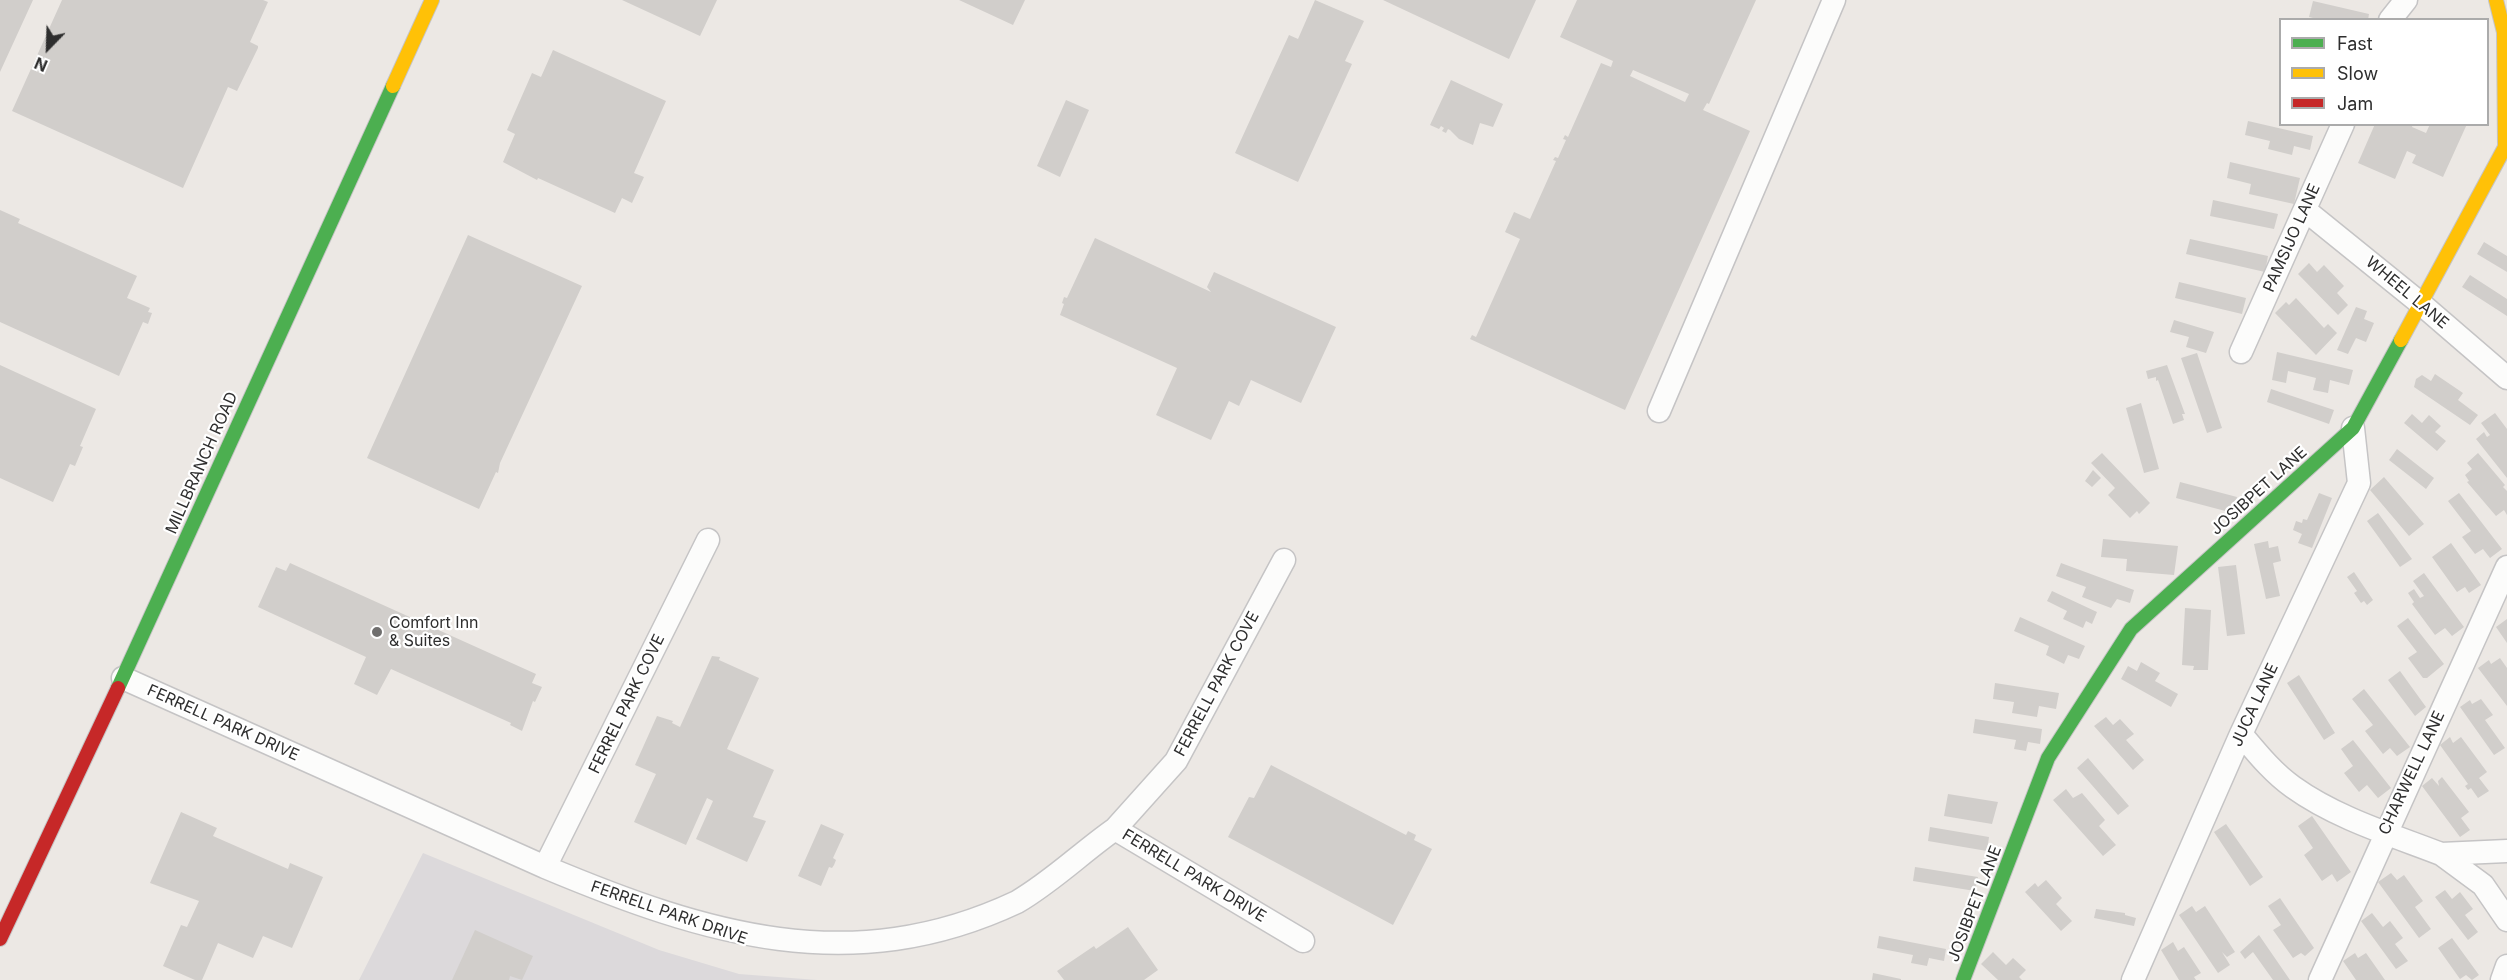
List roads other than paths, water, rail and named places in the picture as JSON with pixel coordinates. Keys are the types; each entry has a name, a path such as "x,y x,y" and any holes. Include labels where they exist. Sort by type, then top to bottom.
{"street":[{"name":"MILLBRANCH ROAD","path":"0,939 123,678 363,146 432,0"},
{"path":"1659,411 1834,0"},
{"path":"2392,18 2406,0"},
{"name":"JOSIBPET LANE","path":"1963,980 2048,758 2132,629 2353,428 2505,147 2505,31 2496,0"},
{"name":"PAMSIJO LANE","path":"2241,352 2342,126"},
{"name":"WHEEL LANE","path":"2305,210 2420,303 2507,378"},
{"name":"JUCA LANE","path":"2133,980 2241,734 2359,483 2353,428"},
{"name":"FERREL PARK COVE","path":"545,867 708,540"},
{"name":"FERRELL PARK COVE","path":"1115,829 1176,761 1284,560"},
{"name":"CHARWELL LANE","path":"2320,980 2507,567"},
{"name":"FERRELL PARK DRIVE","path":"123,678 545,867 605,892 732,937 785,948 849,951 879,949 935,936 992,915 1038,889 1115,829 1303,941"},
{"path":"2241,734 2265,762 2293,787 2335,811 2441,854 2483,885 2507,920"},
{"path":"2441,854 2507,851"},
{"path":"2502,980 2507,966"}],"place":[{"name":"Comfort Inn & Suites","path":"377,632"}]}
